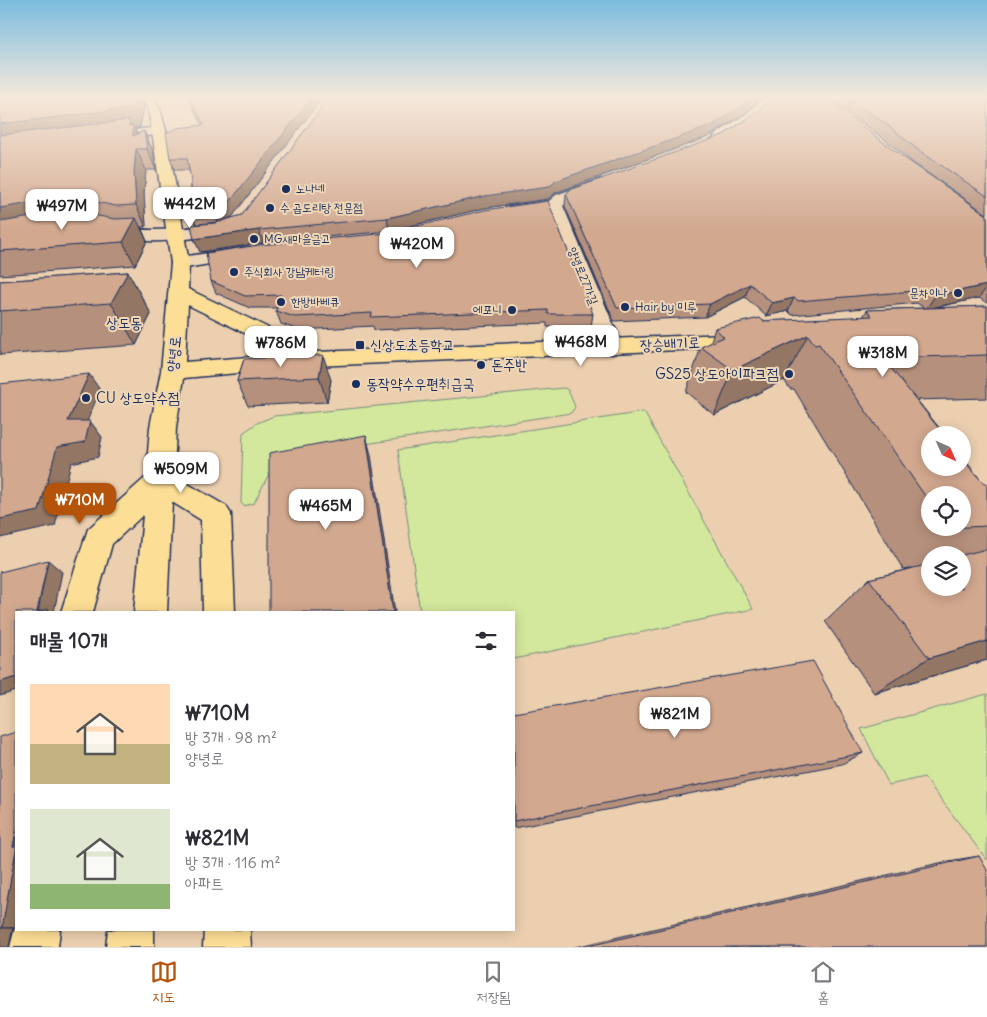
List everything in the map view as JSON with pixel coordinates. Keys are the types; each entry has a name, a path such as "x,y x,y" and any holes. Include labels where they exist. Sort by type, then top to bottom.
{"main road":[{"name":"양녕로","path":"151,611 163,427 173,371 180,294 180,263 161,142"},
{"path":"180,294 314,359"},
{"name":"장승배기로","path":"173,371 314,359 769,339"},
{"path":"77,611 99,538 160,481 216,514 219,611"},
{"path":"34,947 36,931"},
{"path":"130,947 131,931"},
{"path":"227,931 227,947"}],"street":[{"path":"705,145 713,142"},
{"path":"495,214 554,205 562,198 615,178"},
{"name":"양녕로27가길","path":"554,205 612,347"},
{"path":"92,228 127,235 174,233 219,229 238,223 244,216"},
{"path":"180,263 263,250"}],"green space":[{"path":"564,388 568,390 575,407 571,413 285,456 276,460 254,503 244,506 241,503 243,433 257,423 274,416"},
{"path":"644,412 753,609 515,659 515,611 420,611 398,450"},
{"path":"987,694 987,860 924,777 889,785 861,729"}],"building":[{"path":"0,142 146,142 147,149 136,149 134,172 136,205 116,206 70,197 0,208"},
{"path":"167,142 277,142 227,205 213,210 191,211 191,180 187,158 170,158"},
{"path":"296,142 665,142 556,181 549,187 485,196 387,218 259,230 194,239 191,225 215,223 242,215"},
{"path":"703,142 884,142 987,215 987,285 935,296 926,290 799,301 794,298 772,303 750,284 710,304 617,308 566,194 570,190"},
{"path":"909,142 987,142 987,196"},
{"path":"548,201 593,314 548,314 548,310 371,317 372,313 295,317 276,311 281,295 245,296 211,281 206,253 259,245 388,233 485,210"},
{"path":"70,211 115,219 136,218 123,242 0,251 0,222"},
{"path":"128,272 111,303 0,311 0,281"},
{"path":"987,306 987,355 883,358 937,426 921,426 921,476 971,476 971,469 984,484 987,484 987,526 971,527 971,486 921,486 921,490 819,344 815,345 808,335 733,370 701,347 724,337 715,328 760,318 763,321 872,316 867,310"},
{"path":"323,355 319,377 237,381 244,359"},
{"path":"89,374 68,421 90,421 85,442 57,447 39,511 0,519 0,384"},
{"path":"366,435 393,611 269,611 269,453"},
{"path":"987,549 987,641 929,658 869,579 921,566 921,596 971,596 971,553"},
{"path":"48,560 37,611 15,611 15,677 0,682 0,572"},
{"path":"813,661 863,753 515,821 515,713"},
{"path":"15,732 15,836 13,847 15,846 15,856 2,928 0,928 0,737"},
{"path":"979,856 987,870 987,947 584,947"}],"place":[{"name":"노나네","path":"286,189"},
{"name":"수 곱도리탕 전문점","path":"270,208"},
{"name":"MG새마을금고","path":"254,239"},
{"name":"주식회사 강남케터링","path":"234,272"},
{"name":"문차이나","path":"958,293"},
{"name":"한방바베큐","path":"281,302"},
{"name":"Hair by 미루","path":"625,307"},
{"name":"에포니","path":"512,310"},
{"name":"신상도초등학교","path":"360,345"},
{"name":"돈주반","path":"481,365"},
{"name":"GS25 상도아이파크점","path":"789,374"},
{"name":"동작약수우편취급국","path":"356,384"},
{"name":"CU 상도약수점","path":"86,398"}],"district":[{"name":"상도동","path":"124,323"}]}
